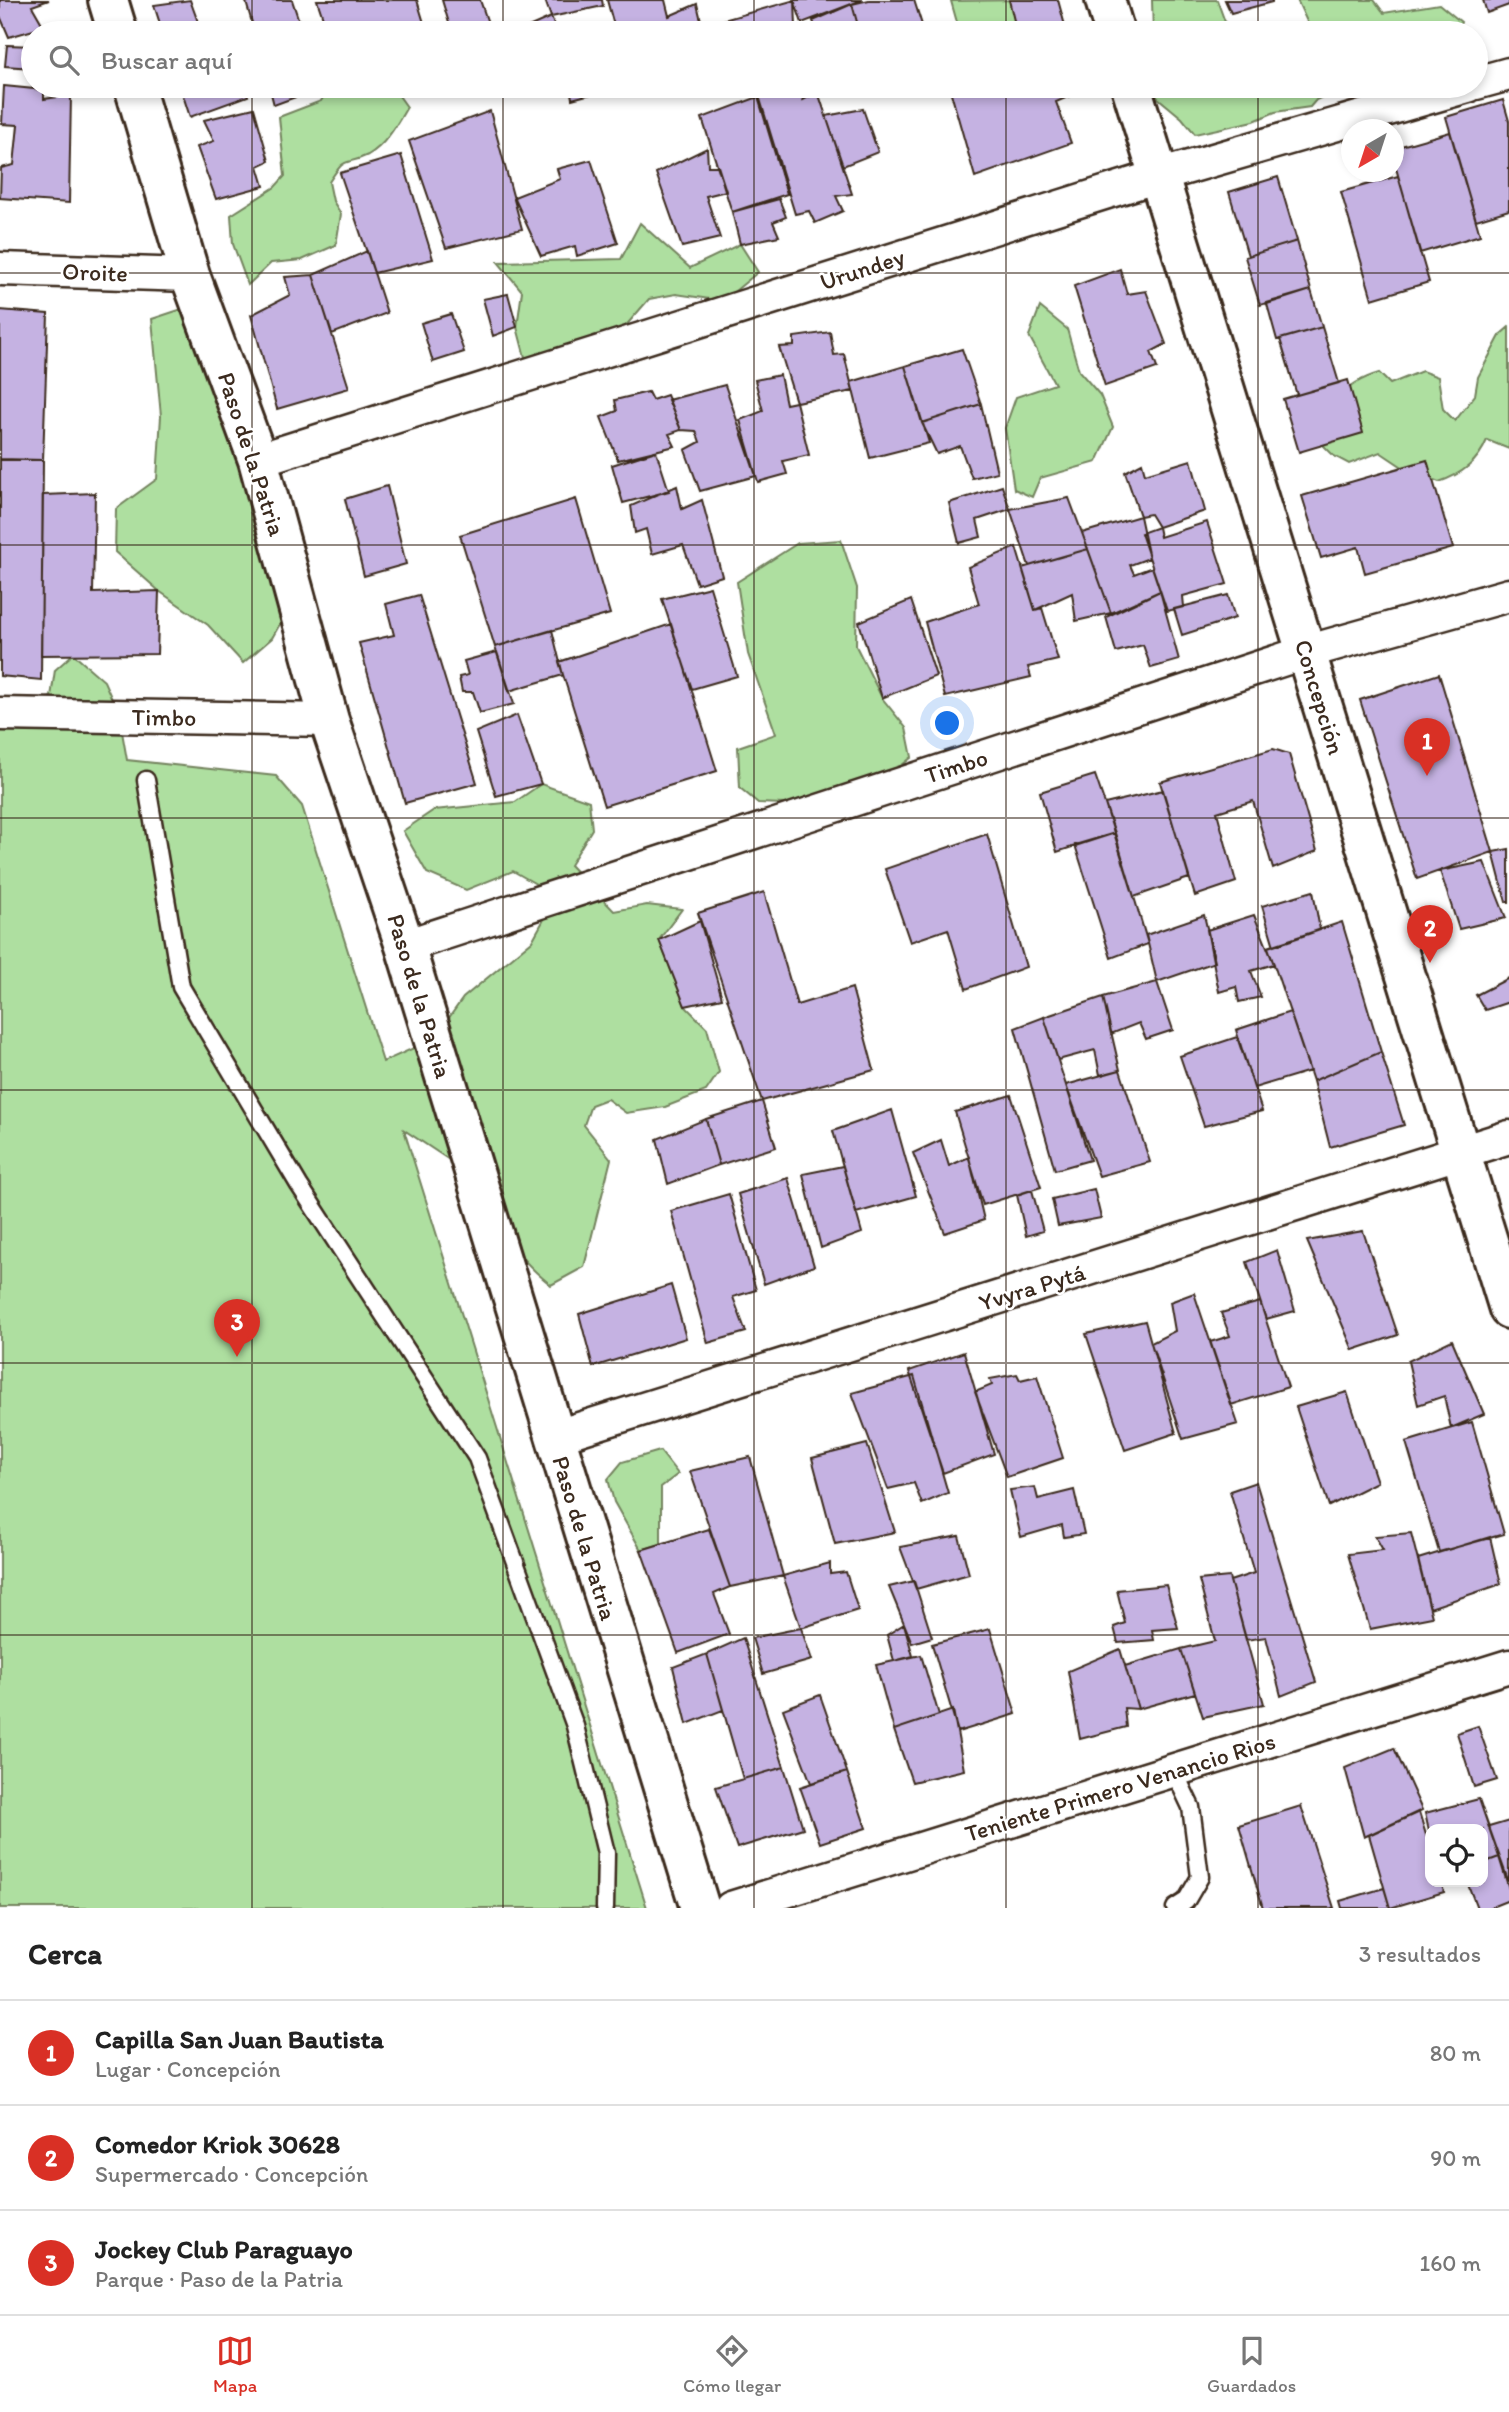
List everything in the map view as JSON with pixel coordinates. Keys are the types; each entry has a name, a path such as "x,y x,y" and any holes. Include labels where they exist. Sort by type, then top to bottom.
{"street":[{"path":"108,0 114,21"},
{"path":"1105,0 1111,21"},
{"path":"1488,80 1509,74"},
{"name":"Paso de la Patria","path":"138,98 190,275 258,460 329,720 405,946 700,1908"},
{"name":"Concepción","path":"1134,98 1509,1309"},
{"name":"Urundey","path":"258,460 1157,176 1427,98"},
{"name":"Oroite","path":"0,270 190,275"},
{"name":"Timbo","path":"405,946 1306,652 1509,595"},
{"name":"Timbo","path":"0,714 329,720"},
{"name":"Yvyra Pytá","path":"554,1437 1509,1137"},
{"name":"Teniente Primero Venancio Rios","path":"731,1908 1509,1666"}],"lane":[{"path":"146,780 181,987 299,1185 477,1458 575,1726 606,1853 605,1908"},
{"path":"1174,1771 1191,1807 1200,1877 1186,1901 1175,1908"}],"green space":[{"path":"1034,0 1040,21 957,21 951,1"},
{"path":"1152,0 1217,0 1225,21 1153,21"},
{"path":"1297,0 1374,0 1384,13 1439,4 1460,21 1307,21"},
{"path":"323,98 401,98 407,107 380,146 368,155 343,164 329,182 333,201 341,214 336,245 302,260 271,263 248,285 233,244 231,215 275,187 285,176 279,117"},
{"path":"1158,98 1320,98 1310,107 1275,112 1254,121 1195,134 1182,118"},
{"path":"640,223 690,268 740,244 758,272 723,301 676,294 649,299 610,344 526,361 517,327 522,291 498,262 621,259"},
{"path":"188,307 289,608 272,638 243,663 208,625 159,591 115,552 116,509 157,479 161,416 152,319"},
{"path":"1040,307 1067,329 1079,371 1100,395 1113,427 1097,462 1040,478 1032,497 1014,489 1005,428 1016,397 1055,384 1029,336"},
{"path":"1509,327 1509,449 1487,440 1479,455 1468,466 1439,482 1407,470 1380,452 1349,464 1334,456 1321,443 1334,407 1346,390 1379,373 1390,384 1422,371 1438,377 1443,409 1455,421 1475,395 1478,377 1501,334"},
{"path":"841,540 857,588 856,646 882,698 906,728 912,757 861,798 811,805 758,803 740,788 738,747 776,734 748,654 737,582 798,543"},
{"path":"73,654 104,681 119,715 127,760 276,776 302,806 383,1062 434,1039 463,998 532,941 557,896 513,871 466,890 427,873 403,831 434,810 515,802 541,784 589,801 592,829 570,865 614,911 647,905 682,909 659,940 685,1006 707,1028 719,1072 706,1091 665,1107 626,1113 607,1099 591,1105 584,1125 611,1159 584,1267 551,1285 519,1254 509,1235 499,1193 404,1130 647,1908 0,1908 0,710 51,697 55,670"},
{"path":"660,1451 678,1474 661,1487 661,1544 641,1550 614,1502 608,1479 622,1462"}],"building":[{"path":"0,0 49,0 32,6 41,21 21,21 21,34 9,37 0,16"},
{"path":"190,0 198,21 159,21 154,5"},
{"path":"292,0 299,21 252,21 246,2"},
{"path":"317,0 417,0 423,21 324,21"},
{"path":"442,0 480,0 487,21 448,21"},
{"path":"545,0 602,0 603,6 551,17"},
{"path":"607,0 665,0 669,16 697,4 701,21 613,21"},
{"path":"794,0 862,0 807,21 801,21"},
{"path":"795,0 796,21 720,21"},
{"path":"869,0 914,0 921,21 857,21 852,4"},
{"path":"1009,0 1058,0 1064,21 1014,21"},
{"path":"1225,0 1272,0 1272,2 1231,13"},
{"path":"1483,0 1509,0 1509,5 1487,13"},
{"path":"852,4 857,21 813,21"},
{"path":"7,45 21,46 21,67 5,66"},
{"path":"4,86 21,88 21,98 71,98 69,203 0,198 1,168 14,165 18,125 2,124"},
{"path":"184,98 242,98 190,117"},
{"path":"272,98 293,98 274,105"},
{"path":"758,98 787,194 732,212 702,118"},
{"path":"760,98 820,98 852,194 836,196 843,211 815,223 809,211 795,214"},
{"path":"952,98 1065,98 1056,102 1071,143 975,177"},
{"path":"1503,100 1509,121 1509,210 1476,220 1446,117"},
{"path":"254,108 269,161 258,166 264,186 216,199 197,147 214,141 204,120"},
{"path":"863,109 878,152 843,166 826,116"},
{"path":"490,111 522,229 446,248 409,141"},
{"path":"1450,132 1480,235 1420,253 1400,182 1404,182 1404,145"},
{"path":"707,148 708,166 718,166 726,191 706,196 720,238 682,247 656,173"},
{"path":"401,155 433,259 374,273 340,173"},
{"path":"591,160 618,243 577,256 575,246 541,256 514,197 560,179 557,169"},
{"path":"1278,177 1297,241 1248,256 1229,192"},
{"path":"1377,182 1400,182 1429,282 1372,299 1341,192"},
{"path":"779,199 786,217 773,222 779,236 740,244 732,212"},
{"path":"1297,241 1311,290 1260,305 1245,257"},
{"path":"367,251 387,313 332,334 313,275"},
{"path":"1120,269 1127,294 1146,291 1166,344 1151,352 1157,368 1105,386 1074,286"},
{"path":"313,275 349,388 277,409 251,315 290,295 285,277"},
{"path":"1311,290 1322,327 1277,340 1267,304"},
{"path":"508,294 517,327 493,336 483,299"},
{"path":"0,310 48,314 43,460 0,460"},
{"path":"451,314 464,352 433,362 421,323"},
{"path":"1322,327 1339,383 1297,395 1280,339"},
{"path":"830,332 834,355 844,354 853,391 796,402 779,347 794,346 794,337"},
{"path":"962,349 981,404 922,423 905,366"},
{"path":"905,366 929,443 870,458 851,382"},
{"path":"780,375 786,404 796,402 809,455 783,461 787,474 758,482 740,420 763,411 755,380"},
{"path":"1348,380 1363,433 1299,452 1283,399"},
{"path":"725,385 756,476 700,491 685,450 700,442 696,431 681,430 668,400"},
{"path":"648,392 652,400 667,395 681,430 669,434 675,446 618,460 601,417 617,411 615,400"},
{"path":"981,404 997,472 972,478 960,446 937,454 922,423"},
{"path":"656,451 669,491 623,503 612,465"},
{"path":"0,459 43,460 41,680 0,676"},
{"path":"1191,460 1205,511 1158,527 1150,514 1140,516 1125,472 1142,463 1145,474"},
{"path":"1427,460 1453,548 1365,573 1358,547 1321,558 1302,496"},
{"path":"387,486 406,564 364,576 345,499"},
{"path":"677,486 682,509 702,500 722,576 697,584 683,545 652,554 646,529 635,533 631,506"},
{"path":"1002,486 1010,509 977,520 981,537 959,543 949,503"},
{"path":"95,493 93,593 159,591 157,654 41,655 43,495"},
{"path":"1069,498 1088,549 1029,566 1010,509"},
{"path":"576,499 610,614 495,647 460,535"},
{"path":"1140,516 1149,558 1130,565 1134,574 1152,567 1160,591 1111,613 1082,533"},
{"path":"1207,522 1227,584 1183,596 1184,607 1167,611 1141,533 1158,527 1160,537"},
{"path":"1016,547 1035,610 1042,608 1058,660 1028,667 1031,677 945,697 925,622 979,604 968,567"},
{"path":"1088,549 1111,613 1076,621 1072,593 1035,610 1022,568"},
{"path":"710,587 737,676 692,689 662,599"},
{"path":"1160,591 1179,660 1151,668 1143,645 1116,652 1106,617"},
{"path":"419,595 477,783 405,803 359,643 394,635 386,604"},
{"path":"1228,595 1235,618 1182,635 1174,609"},
{"path":"911,600 936,676 882,698 859,622"},
{"path":"671,624 717,771 604,806 559,662"},
{"path":"552,630 563,675 509,691 495,647"},
{"path":"497,652 514,704 480,713 473,692 462,692 459,677 468,675 464,661"},
{"path":"1439,674 1493,852 1417,879 1360,700"},
{"path":"517,715 541,784 496,796 476,732"},
{"path":"1273,749 1289,754 1317,851 1273,869 1253,801 1217,812 1236,882 1195,896 1160,782"},
{"path":"1095,775 1115,833 1057,852 1040,792"},
{"path":"1163,790 1189,878 1134,897 1105,804"},
{"path":"1115,833 1148,944 1111,958 1075,845"},
{"path":"987,834 1026,967 966,989 948,929 910,942 885,869"},
{"path":"1509,849 1509,902 1506,902 1493,852"},
{"path":"1484,862 1506,918 1459,929 1440,871"},
{"path":"1313,891 1320,930 1274,946 1262,906"},
{"path":"764,892 797,1005 852,988 874,1070 762,1101 698,913"},
{"path":"1204,915 1215,962 1157,982 1146,935"},
{"path":"1254,915 1274,964 1251,971 1261,997 1239,1002 1236,987 1219,992 1207,930"},
{"path":"700,921 722,998 685,1006 659,940"},
{"path":"1342,922 1381,1052 1313,1081 1268,947"},
{"path":"1509,978 1509,1002 1485,1010 1476,995"},
{"path":"1157,982 1173,1030 1146,1039 1139,1023 1111,1034 1103,997"},
{"path":"1103,997 1120,1070 1100,1075 1095,1050 1058,1060 1044,1017"},
{"path":"1290,1012 1310,1071 1254,1088 1236,1030"},
{"path":"1044,1017 1090,1160 1055,1170 1015,1028"},
{"path":"1237,1037 1262,1111 1204,1126 1180,1056"},
{"path":"1381,1052 1404,1125 1330,1147 1313,1081"},
{"path":"1120,1070 1150,1162 1099,1176 1066,1085"},
{"path":"1011,1095 1041,1187 983,1205 955,1112"},
{"path":"762,1101 776,1147 719,1165 706,1119"},
{"path":"892,1110 916,1196 856,1213 833,1131"},
{"path":"706,1119 719,1165 668,1184 657,1139"},
{"path":"941,1140 949,1166 969,1157 984,1220 945,1233 913,1153"},
{"path":"843,1166 862,1233 821,1248 803,1174"},
{"path":"788,1178 814,1266 764,1284 738,1194"},
{"path":"1094,1189 1101,1218 1058,1226 1052,1199"},
{"path":"1032,1190 1043,1231 1026,1236 1017,1195"},
{"path":"729,1194 756,1290 733,1297 746,1332 708,1343 671,1211"},
{"path":"1363,1231 1398,1335 1353,1350 1307,1241"},
{"path":"1277,1250 1295,1311 1266,1319 1247,1262"},
{"path":"671,1285 686,1338 593,1367 579,1314"},
{"path":"1194,1293 1238,1424 1183,1439 1151,1343 1175,1331 1170,1302"},
{"path":"1260,1302 1288,1387 1231,1405 1210,1342 1230,1336 1221,1313"},
{"path":"1145,1321 1176,1433 1125,1450 1086,1334"},
{"path":"1452,1340 1484,1414 1451,1428 1444,1396 1418,1405 1408,1361"},
{"path":"964,1352 994,1454 943,1473 909,1371"},
{"path":"1017,1374 1020,1380 1037,1376 1063,1458 1007,1477 975,1392 992,1385 990,1379"},
{"path":"914,1376 948,1493 922,1504 914,1483 888,1489 852,1393"},
{"path":"1347,1392 1377,1482 1329,1506 1296,1407"},
{"path":"1472,1422 1504,1534 1439,1552 1406,1442"},
{"path":"867,1444 895,1532 835,1544 812,1458"},
{"path":"750,1457 783,1576 730,1587 690,1471"},
{"path":"1256,1482 1316,1682 1281,1696 1266,1637 1246,1640 1230,1581 1254,1573 1230,1491"},
{"path":"1035,1487 1038,1499 1074,1490 1084,1534 1064,1537 1062,1525 1021,1537 1010,1490"},
{"path":"709,1529 730,1587 714,1594 729,1634 678,1653 641,1550"},
{"path":"1411,1533 1432,1617 1370,1629 1348,1554 1383,1550 1375,1536"},
{"path":"959,1536 969,1574 916,1589 900,1547"},
{"path":"1490,1537 1501,1584 1430,1608 1418,1559"},
{"path":"830,1563 830,1574 846,1572 858,1610 801,1628 783,1576"},
{"path":"1229,1577 1264,1704 1203,1717 1181,1649 1215,1641 1199,1580"},
{"path":"914,1581 932,1637 912,1643 889,1587"},
{"path":"1166,1585 1178,1628 1152,1630 1154,1640 1118,1643 1114,1627 1125,1623 1117,1590"},
{"path":"904,1624 913,1656 894,1661 887,1635"},
{"path":"801,1628 812,1660 763,1674 752,1638"},
{"path":"990,1629 1016,1714 958,1732 932,1644"},
{"path":"743,1638 784,1767 743,1779 707,1654"},
{"path":"1120,1649 1138,1709 1124,1708 1126,1727 1080,1739 1068,1671"},
{"path":"1181,1649 1195,1693 1138,1709 1125,1666"},
{"path":"707,1654 723,1710 687,1724 673,1667"},
{"path":"921,1655 939,1715 894,1730 876,1665"},
{"path":"820,1695 847,1772 811,1783 783,1709"},
{"path":"953,1710 964,1770 912,1782 894,1730"},
{"path":"1478,1726 1497,1780 1474,1787 1457,1733"},
{"path":"1394,1748 1422,1810 1364,1837 1345,1768"},
{"path":"784,1767 803,1828 737,1848 716,1787"},
{"path":"847,1772 866,1828 820,1843 800,1787"},
{"path":"1479,1799 1488,1824 1427,1824 1425,1813"},
{"path":"1301,1806 1334,1908 1263,1908 1239,1825"},
{"path":"1419,1812 1425,1832 1425,1887 1442,1887 1444,1892 1390,1908 1369,1835"},
{"path":"1509,1821 1509,1880 1508,1880 1489,1827"},
{"path":"1488,1825 1499,1857 1488,1861"},
{"path":"1499,1857 1509,1889 1509,1900 1489,1908 1477,1908 1469,1887 1488,1887 1488,1861"},
{"path":"1384,1888 1390,1908 1342,1908 1340,1901"}],"place":[{"name":"Capilla San Juan Bautista","path":"1427,776"},
{"name":"Comedor Kriok 30628","path":"1430,963"},
{"name":"Jockey Club Paraguayo","path":"237,1357"}]}
